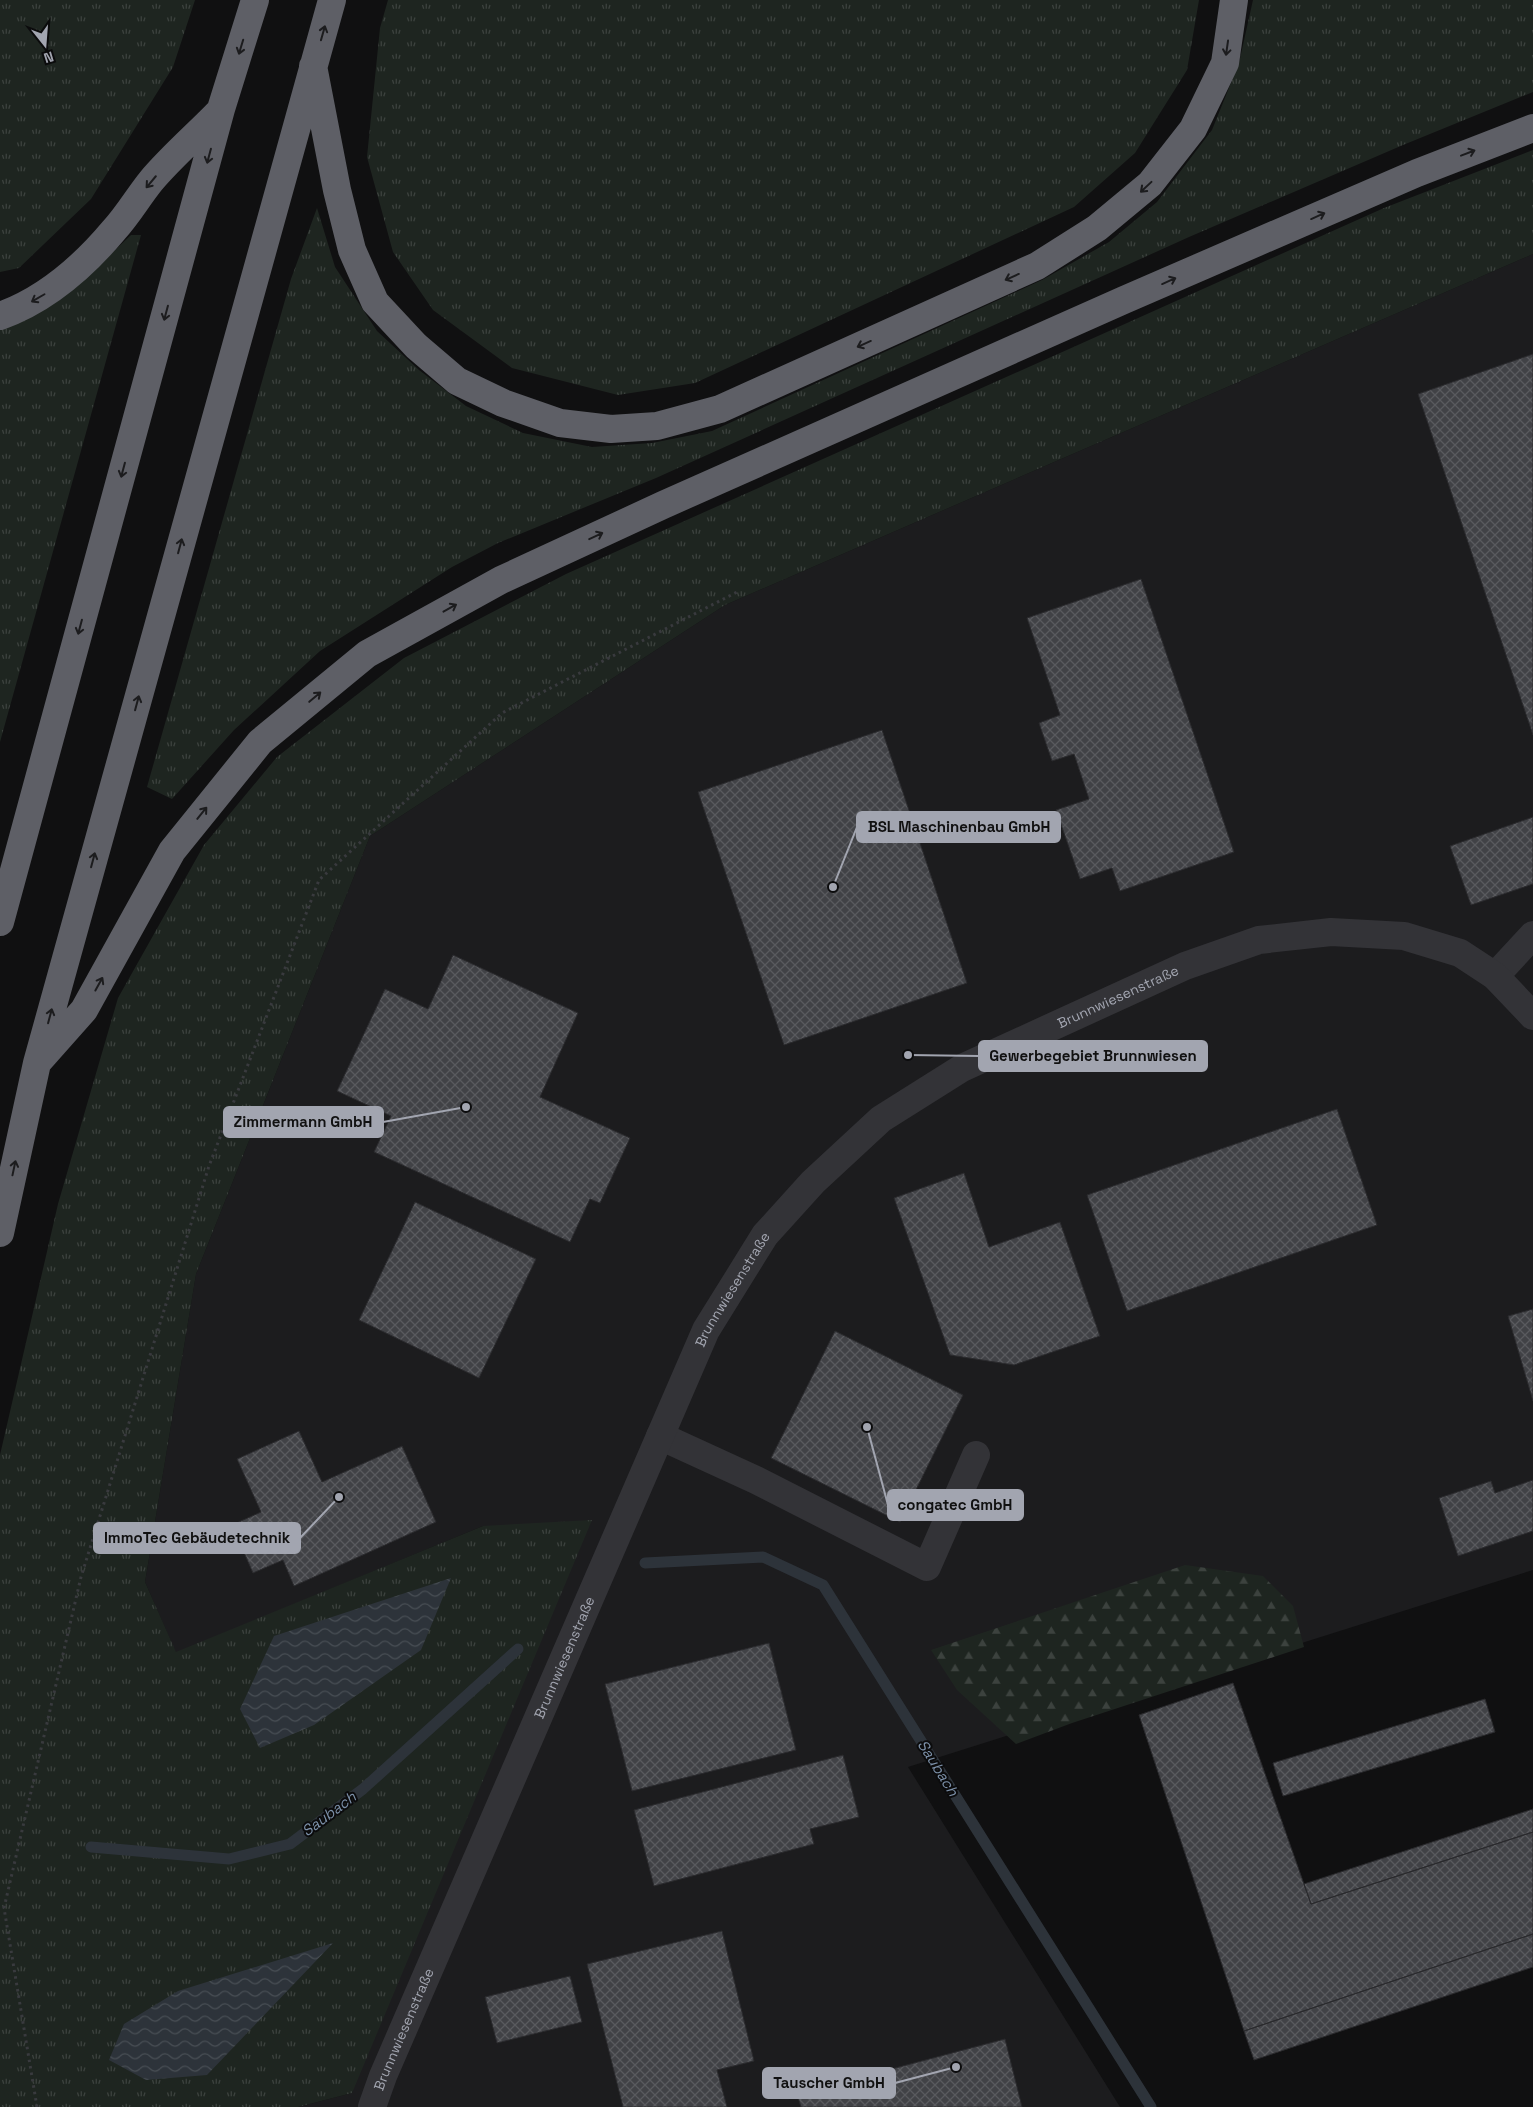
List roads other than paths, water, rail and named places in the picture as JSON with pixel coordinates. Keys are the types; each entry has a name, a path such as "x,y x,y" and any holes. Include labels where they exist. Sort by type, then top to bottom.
{"highway":[{"path":"0,922 222,110 255,0"},
{"path":"0,1233 37,1063 332,0"},
{"path":"313,66 337,190 352,250 375,302 416,346 457,381 504,404 560,423 611,429 657,426 720,409 1037,266 1097,228 1150,184 1193,129 1224,63 1234,0"},
{"path":"0,316 17,310 47,293 74,272 114,230 151,181 222,110"},
{"path":"37,1063 84,1010 178,843 260,742 366,654 501,580 663,505 1124,300 1417,173 1533,128"}],"street":[{"name":"Brunnwiesenstraße","path":"372,2107 386,2068 706,1330 765,1235 813,1182 882,1119 962,1068 1185,966 1259,940 1331,932 1404,936 1460,953 1495,976 1533,1016"},
{"path":"1495,976 1533,935"},
{"path":"660,1436 756,1480 927,1567 976,1455"}],"water":[{"path":"451,1578 421,1650 314,1725 260,1748 240,1709 274,1636"},
{"path":"333,1943 207,2075 146,2080 109,2060 124,2024 178,1991"}],"waterway":[{"name":"Saubach","path":"645,1563 763,1557 823,1585 1151,2107"},
{"name":"Saubach","path":"91,1847 229,1859 290,1844 363,1789 518,1649"}],"place":[{"name":"BSL Maschinenbau GmbH","path":"833,887"},
{"name":"Gewerbegebiet Brunnwiesen","path":"908,1055"},
{"name":"Zimmermann GmbH","path":"466,1107"},
{"name":"congatec GmbH","path":"867,1427"},
{"name":"ImmoTec Gebäudetechnik","path":"339,1497"},
{"name":"Tauscher GmbH","path":"956,2067"}]}
